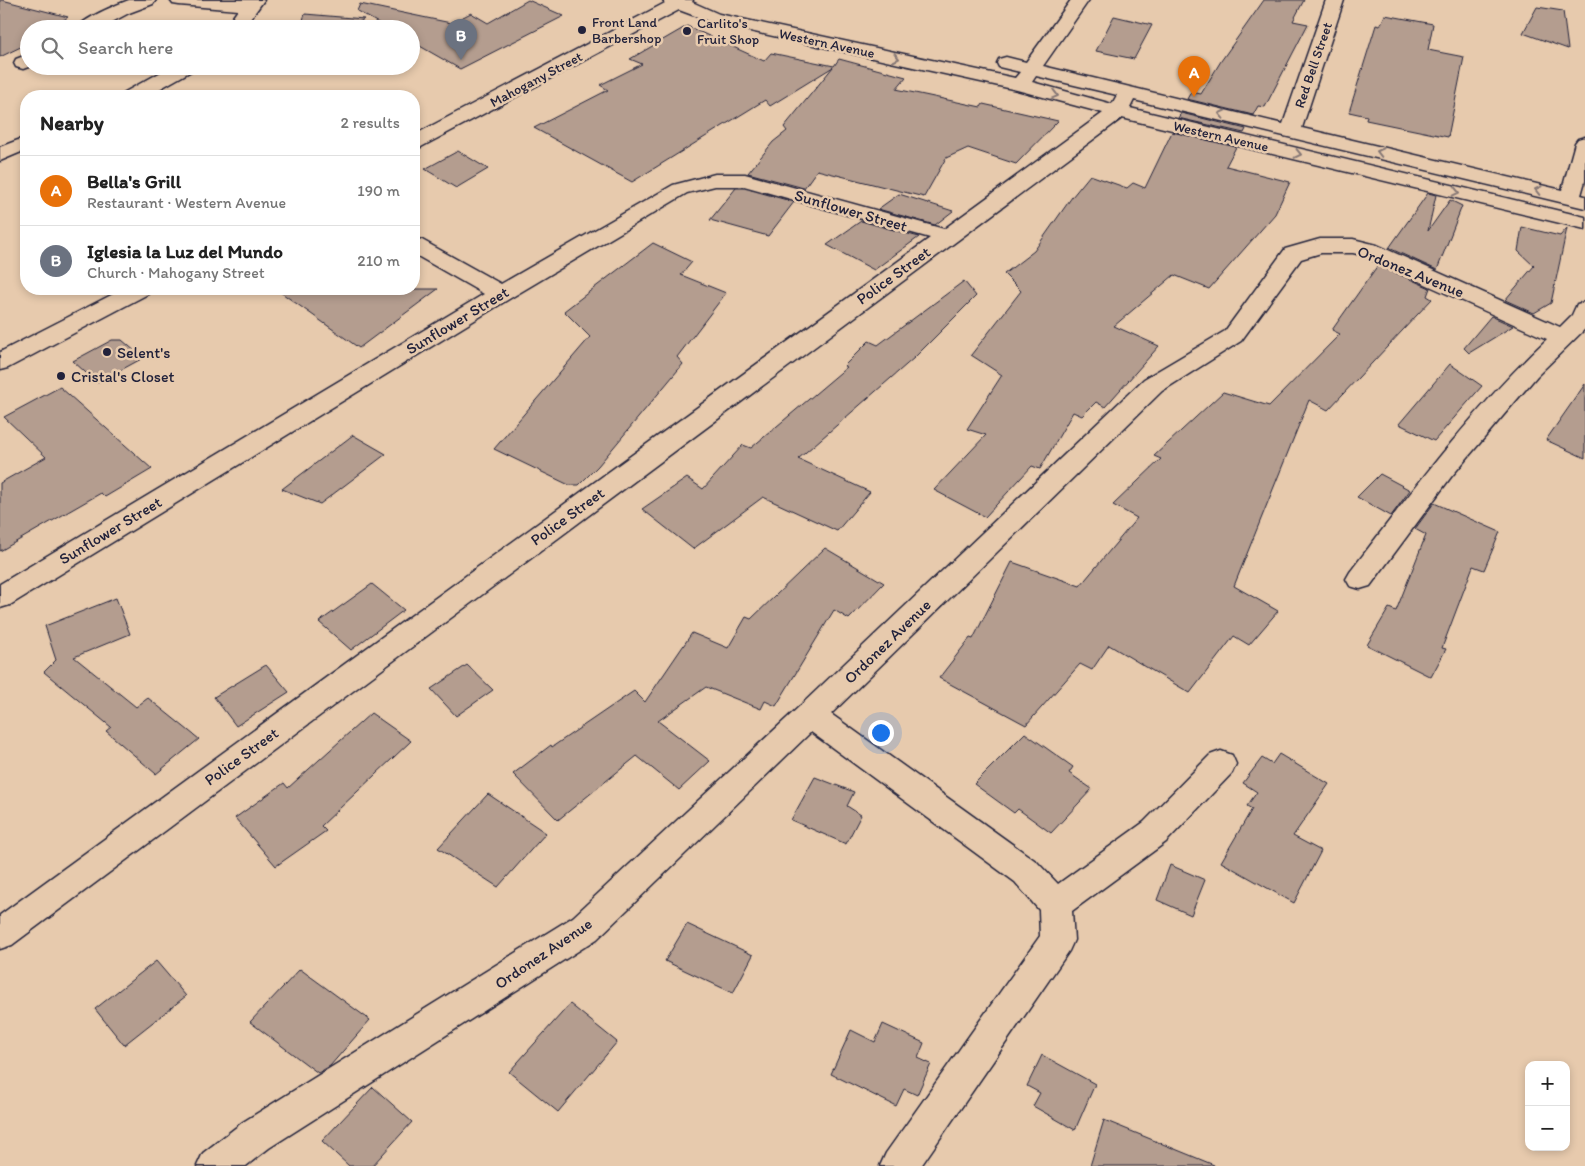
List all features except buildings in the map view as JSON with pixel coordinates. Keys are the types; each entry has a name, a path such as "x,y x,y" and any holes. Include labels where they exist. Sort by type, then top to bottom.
{"street":[{"path":"102,20 120,10 147,0"},
{"path":"179,0 253,3"},
{"path":"1020,85 1080,0"},
{"name":"Red Bell Street","path":"1291,130 1335,0"},
{"path":"679,1 737,4"},
{"name":"Western Avenue","path":"679,1 714,18 1020,85 1291,130 1578,200"},
{"name":"Mahogany Street","path":"420,141 679,1"},
{"path":"240,20 253,3"},
{"name":"Western Avenue","path":"984,58 1031,69 1123,102 1585,223"},
{"path":"145,90 172,75"},
{"name":"Police Street","path":"0,934 946,236 1123,102"},
{"path":"1578,200 1585,143"},
{"path":"0,155 20,146"},
{"name":"Sunflower Street","path":"0,597 501,294 680,189 715,180 745,180 946,236"},
{"name":"Ordonez Avenue","path":"216,1166 256,1135 585,928 810,715 1153,385 1233,336 1293,254 1320,246 1353,246 1370,250 1562,338"},
{"path":"420,248 501,294"},
{"path":"0,362 128,295"},
{"path":"1360,579 1442,471 1529,370 1583,318 1585,309"},
{"path":"810,715 1026,872 1055,904 1057,940 900,1166"},
{"path":"1055,904 1088,883 1155,832 1221,764"}],"place":[{"name":"Front Land Barbershop","path":"582,30"},
{"name":"Carlito's Fruit Shop","path":"687,31"},
{"name":"Iglesia la Luz del Mundo","path":"461,60"},
{"name":"Bella's Grill","path":"1194,97"},
{"name":"Selent's","path":"107,352"},
{"name":"Cristal's Closet","path":"61,376"}]}
